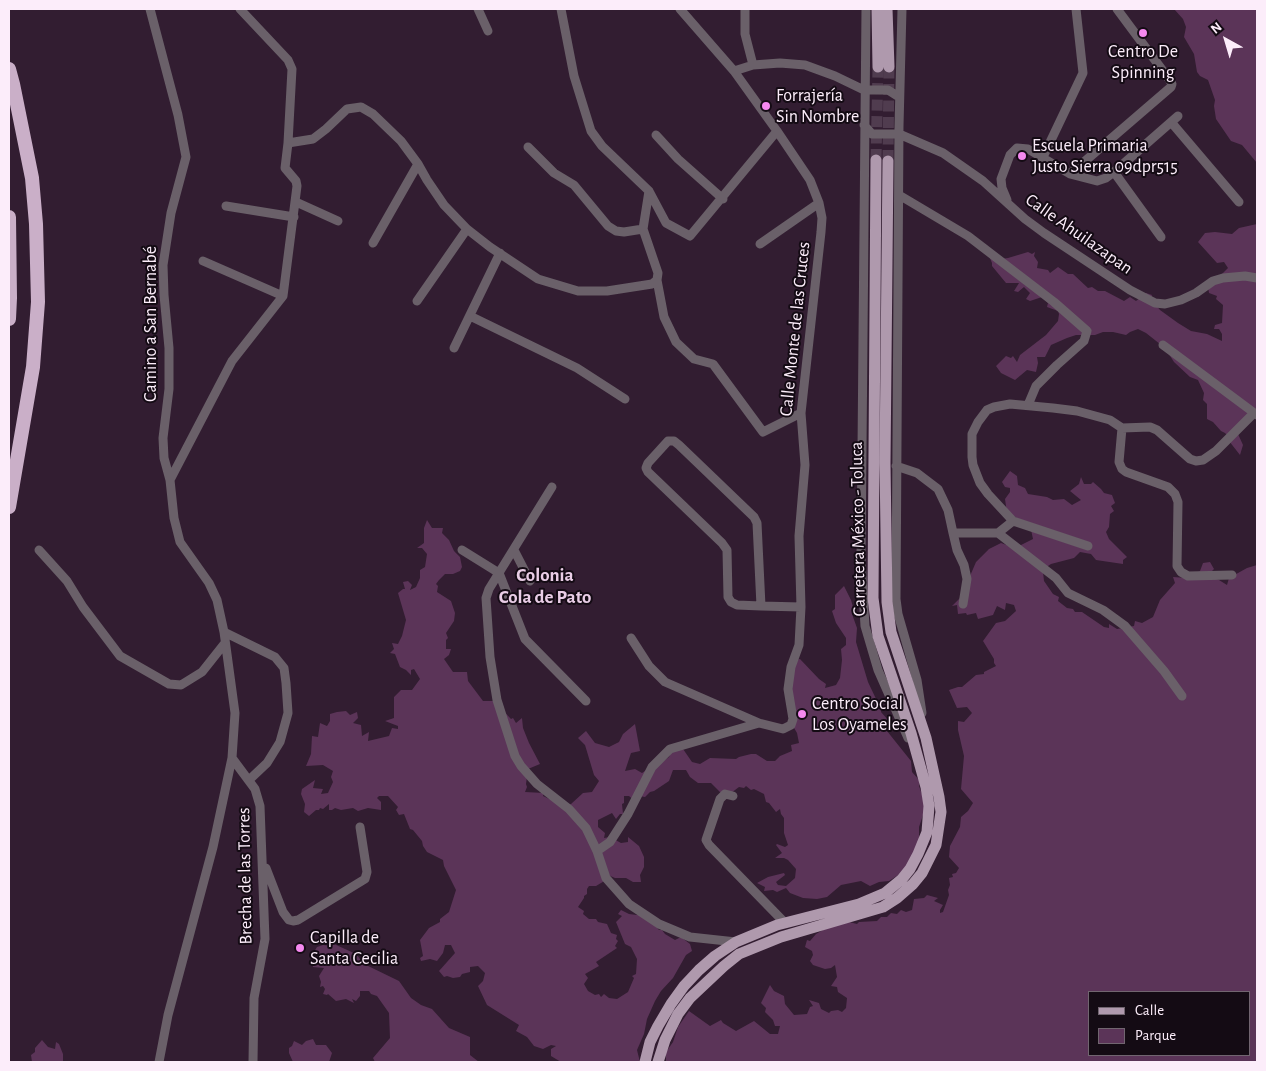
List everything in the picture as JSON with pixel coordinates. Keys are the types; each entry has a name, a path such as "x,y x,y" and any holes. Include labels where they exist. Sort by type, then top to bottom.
{"highway":[{"path":"9,68 32,178 36,224 38,302 33,367 9,508"},
{"path":"9,217 9,319"}],"main road":[{"path":"877,9 883,67 887,9"},
{"name":"Carretera México - Toluca","path":"645,1062 650,1042 658,1026 684,986 698,970 736,942 785,923 879,897 896,884 910,869 927,832 929,806 918,758 912,733 878,636 873,598 876,160"},
{"name":"Carretera México - Toluca","path":"658,1062 664,1040 684,1006 706,981 739,954 781,937 883,907 913,884 930,860 936,845 940,822 939,797 926,738 892,632 887,602 885,453 888,161"}],"street":[{"path":"170,480 232,361 283,296 298,186 285,168 292,68 288,60 240,9"},
{"path":"478,9 488,32"},
{"path":"562,9 574,76 591,131 602,146 649,191 666,223 690,236 777,131"},
{"name":"Calle Monte de las Cruces","path":"680,9 734,71 777,131 810,180 819,203 822,218 801,412 805,465 799,536 801,607 799,645 791,667 788,689 793,719 791,725 783,729 759,723"},
{"path":"745,9 744,34 753,65"},
{"path":"866,9 862,593 865,626 878,670 918,758"},
{"path":"902,9 899,97 896,599 898,614 917,680 926,738"},
{"path":"1043,157 1083,73 1076,9"},
{"path":"1070,174 1171,87 1170,81 1118,9"},
{"name":"Camino a San Bernabé","path":"153,12 178,115 186,157 171,213 164,265 164,295 169,348 169,389 163,438 164,458 170,480 174,518 180,542 209,583 217,600 225,643"},
{"path":"734,71 753,65 780,63 805,65 835,76 864,90 888,90 899,97"},
{"path":"288,143 313,139 347,109 361,107 373,114 401,141 444,205 467,228 538,279 578,291 607,291 652,284 657,280"},
{"path":"1008,202 1002,188 1002,179 1010,155 1017,148 1022,147 1043,157 1070,174 1097,181 1106,178 1114,172 1178,116"},
{"path":"1170,122 1239,202"},
{"path":"864,125 872,134 899,134"},
{"name":"Calle Ahuilazapan","path":"899,134 948,156 1008,202 1025,219 1044,233 1130,290 1156,303 1165,304 1181,300 1214,281 1223,278 1245,276 1257,278"},
{"path":"656,135 678,159 723,198"},
{"path":"528,148 554,173 574,185 608,226 616,231 624,232 643,229"},
{"path":"372,243 418,164"},
{"path":"1114,172 1161,237"},
{"path":"649,191 643,229 658,273 657,280 664,317 676,342 694,359 713,364 763,432 801,412"},
{"path":"899,195 968,236 1054,302 1087,331 1084,341 1036,386 1028,405"},
{"path":"296,202 338,221"},
{"path":"760,244 819,203"},
{"path":"226,206 294,217"},
{"path":"416,301 467,228"},
{"path":"454,348 500,253"},
{"path":"204,261 283,296"},
{"path":"470,316 577,368 625,399"},
{"path":"1088,546 1013,521 988,494 977,477 973,465 972,434 987,410 1010,404 1028,405 1077,411 1110,420 1122,428 1150,427 1157,430 1190,459 1196,461 1203,460 1216,451 1256,414 1162,345"},
{"path":"1122,428 1119,462 1122,469 1168,487 1178,502 1178,566 1181,572 1188,576 1232,575"},
{"path":"761,606 757,523 754,517 679,444 674,441 668,441 648,463 646,468 722,542 727,550 728,597 731,602 737,605 761,606 801,607"},
{"path":"896,466 917,473 931,482 944,498 957,550 964,565 967,579 963,604"},
{"path":"552,487 499,572 486,598 490,657 497,700 512,746 521,766 537,784 569,809 586,828 597,851 606,878 629,904 660,924 690,938 736,942"},
{"path":"998,533 1013,521"},
{"path":"953,533 998,533 1056,578 1068,593 1103,610 1125,626 1164,671 1182,696"},
{"path":"39,550 67,581 83,607 120,656 169,684 181,685 202,672 225,643"},
{"path":"462,550 499,572 525,639 586,701"},
{"path":"514,550 530,581"},
{"path":"224,632 271,654 284,668 288,713 280,742 267,763 249,780"},
{"path":"631,638 649,666 664,682 759,723"},
{"name":"Brecha de las Torres","path":"159,1062 168,1015 213,847 232,758 235,713 225,643"},
{"path":"597,851 610,842 628,814 652,766 670,749 759,723"},
{"name":"Brecha de las Torres","path":"232,758 249,780 259,799 264,862 265,939 254,998 253,1062"},
{"path":"733,796 725,794 720,799 706,840 785,923"},
{"path":"264,862 283,912 290,920 298,920 365,879 367,872 360,827"}],"green space":[{"path":"1174,9 1257,9 1257,163 1242,145 1231,141 1216,119 1215,100 1208,80 1197,72 1194,54 1184,37 1186,27 1183,19"},
{"path":"1257,224 1257,413 1238,434 1243,445 1240,455 1229,441 1230,438 1213,422 1207,419 1207,404 1203,400 1204,393 1198,380 1190,377 1174,362 1165,348 1138,329 1126,335 1103,332 1095,335 1076,335 1067,338 1051,345 1045,357 1037,357 1036,372 1027,370 1015,380 1001,373 996,366 1006,356 1011,358 1013,356 1017,362 1020,355 1046,335 1058,321 1059,314 1058,311 1047,307 1048,303 1042,297 1030,301 1026,299 1030,293 1024,287 1018,292 1014,291 1019,283 1006,283 992,266 989,256 1001,259 1035,252 1034,256 1038,262 1037,268 1048,270 1050,273 1058,267 1068,274 1073,274 1088,288 1092,287 1098,291 1105,291 1124,301 1130,297 1136,301 1146,293 1152,295 1151,299 1160,310 1178,323 1191,331 1207,334 1222,341 1222,334 1219,329 1214,329 1215,325 1222,323 1223,305 1216,299 1217,296 1209,293 1207,281 1220,276 1228,268 1224,262 1217,263 1198,242 1205,233 1232,234 1239,228"},
{"path":"1010,471 1017,476 1018,485 1025,488 1028,494 1047,497 1053,500 1064,499 1072,505 1081,500 1070,491 1079,484 1081,477 1084,484 1091,484 1093,482 1104,493 1112,495 1115,503 1111,506 1114,511 1110,514 1109,527 1106,532 1109,539 1127,557 1123,560 1123,564 1096,560 1091,554 1080,552 1074,558 1051,564 1043,572 1044,581 1053,594 1059,597 1058,601 1075,612 1082,612 1104,627 1109,628 1109,624 1117,629 1134,626 1135,621 1142,623 1153,617 1160,600 1175,583 1173,577 1187,578 1200,571 1203,563 1210,562 1214,569 1211,577 1227,585 1229,578 1257,565 1257,1062 666,1062 666,1052 673,1042 678,1027 689,1011 710,1026 721,1020 736,1031 754,1021 770,1034 778,1034 780,1026 775,1026 773,1020 765,1012 766,1008 761,1003 770,985 774,991 784,996 785,1004 794,1015 807,1014 810,1007 813,1006 809,1000 819,1003 821,1009 829,1013 838,1010 842,1012 846,1008 847,998 838,992 837,987 831,986 837,977 835,965 825,969 813,965 810,961 813,955 812,951 805,947 807,940 810,941 816,934 828,927 849,922 857,924 859,922 877,921 891,913 897,914 901,910 906,912 912,910 914,899 924,898 927,895 938,898 934,901 943,905 940,913 943,912 949,895 949,878 953,877 952,874 956,873 959,868 949,857 950,846 960,827 961,817 973,803 961,789 964,756 958,730 958,721 964,722 972,713 967,707 957,708 949,690 962,687 976,675 984,674 984,672 996,666 983,641 996,623 1005,621 1016,611 1014,605 1006,603 1005,610 997,606 993,615 978,619 976,613 958,614 957,605 952,606 961,597 976,562 989,549 1001,543 1015,548 1033,539 1030,525 1007,513 1005,499 1010,492 1010,488 1005,487 1002,482"},
{"path":"427,520 432,528 443,528 442,533 460,557 462,567 460,571 453,574 445,574 436,584 438,586 437,592 451,601 455,613 454,621 446,633 448,638 446,640 446,649 451,649 449,655 444,659 453,672 467,672 468,681 483,701 494,701 516,723 522,718 523,728 540,764 528,769 525,792 544,793 543,796 564,806 571,804 583,793 592,792 599,781 594,775 585,745 578,738 586,731 595,743 609,747 619,742 623,734 635,724 640,751 631,753 625,771 635,769 642,773 657,763 661,763 669,757 671,752 683,749 692,762 700,764 710,758 736,759 751,754 756,754 767,761 775,761 780,756 792,751 791,745 799,743 797,733 790,721 789,708 794,660 800,659 826,684 825,688 836,685 840,678 841,649 846,645 846,638 836,623 832,611 835,609 835,595 844,586 853,607 852,614 857,628 856,642 868,682 877,701 882,706 881,712 888,720 883,719 887,731 911,761 912,772 920,781 919,786 926,813 923,815 919,827 919,847 903,872 889,881 879,882 870,886 861,881 841,885 827,897 817,899 803,898 790,893 786,888 777,892 773,890 764,891 765,887 757,883 768,877 784,873 785,875 776,882 778,885 786,886 795,878 796,869 788,860 775,858 782,853 777,844 785,847 788,845 784,833 784,818 780,809 776,812 766,802 764,794 754,789 751,790 746,786 744,788 739,787 731,793 722,794 711,783 698,783 690,777 686,770 673,770 669,781 645,797 639,796 637,803 629,796 624,796 624,803 622,804 623,814 620,814 616,819 612,813 598,820 598,827 605,833 604,838 610,837 621,843 628,842 628,837 639,846 644,857 644,867 640,875 641,882 633,882 626,878 615,878 608,875 606,880 596,886 589,886 587,894 578,907 584,911 583,914 589,919 596,919 598,922 607,924 611,933 617,935 616,939 618,941 615,946 617,948 596,962 599,966 585,974 588,978 584,984 588,991 595,995 599,994 601,997 604,994 609,998 617,999 628,992 634,978 632,976 636,974 637,959 631,947 625,944 616,922 622,916 618,914 621,910 629,914 637,915 644,913 659,930 662,930 675,940 681,937 690,944 692,951 686,955 673,978 661,991 647,1019 644,1034 637,1050 640,1062 561,1062 551,1056 551,1049 556,1046 551,1045 543,1049 534,1046 527,1037 516,1031 519,1025 487,1005 478,986 483,981 485,973 478,966 470,967 470,972 453,978 444,977 439,971 455,953 451,945 445,945 443,953 437,961 430,959 421,961 420,958 423,956 420,940 429,928 440,922 440,919 449,912 456,890 443,860 427,852 422,841 410,829 404,814 399,815 396,810 398,807 388,796 379,796 377,798 381,802 381,810 368,808 358,811 353,808 341,810 335,808 329,810 329,804 323,809 316,810 309,816 304,812 305,804 301,794 302,789 315,780 313,788 323,789 321,794 328,793 333,782 331,777 333,771 323,765 306,766 311,754 312,736 318,737 320,723 327,726 330,721 330,714 346,711 350,715 357,712 358,718 353,723 361,725 362,736 369,732 368,741 389,736 392,728 398,729 398,726 385,721 394,718 394,697 401,690 412,690 420,679 414,669 411,670 411,675 400,667 395,654 390,653 394,649 392,643 398,644 402,636 406,620 398,593 405,589 403,582 408,581 412,585 410,590 416,587 420,578 420,570 425,567 427,554 422,548 417,548 424,543 424,528"},
{"path":"334,944 356,954 364,964 399,981 411,998 421,1005 432,1009 449,1028 470,1037 470,1055 479,1062 375,1062 373,1058 390,1038 389,1013 377,996 369,991 360,991 360,996 356,1001 352,999 354,1003 346,999 336,1001 328,994 323,994 325,989 323,986 320,987 319,976 324,968 313,967 311,957 317,947 323,945 332,946"},
{"path":"313,1039 316,1045 326,1045 332,1053 329,1062 293,1062 289,1048 294,1041 302,1045 306,1041"},
{"path":"42,1040 48,1047 55,1049 56,1042 59,1044 63,1054 63,1062 32,1062 31,1055"}],"tunnel":[{"path":"876,160 878,67"},
{"path":"888,161 889,67"}],"place":[{"name":"Centro De Spinning","path":"1143,33"},
{"name":"Forrajería Sin Nombre","path":"766,106"},
{"name":"Escuela Primaria Justo Sierra 09dpr515","path":"1022,156"},
{"name":"Centro Social Los Oyameles","path":"802,714"},
{"name":"Capilla de Santa Cecilia","path":"300,948"}],"district":[{"name":"Colonia Cola de Pato","path":"545,586"}]}
